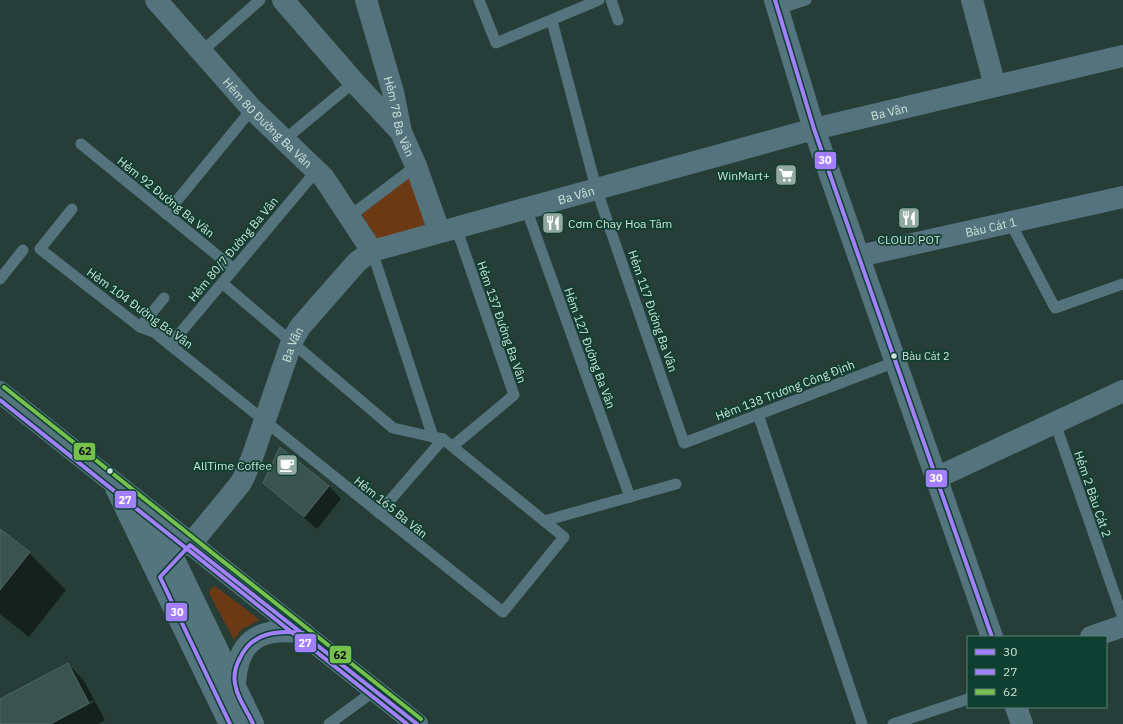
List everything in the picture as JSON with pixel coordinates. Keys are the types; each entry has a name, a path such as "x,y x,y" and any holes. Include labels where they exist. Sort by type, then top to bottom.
{"main road":[{"path":"776,4 814,129 992,636"},
{"path":"0,392 113,484 417,724"},
{"path":"113,484 160,577 230,724"},
{"path":"153,515 253,724"},
{"path":"160,577 190,544"},
{"path":"235,687 236,666 240,656 246,646 255,638 276,631 303,633"},
{"path":"1016,708 1022,724"}],"street":[{"name":"Hẻm 80 Đường Ba Vân","path":"156,0 252,109 316,170 350,216 372,251"},
{"path":"283,0 354,82 401,132"},
{"name":"Hẻm 78 Ba Vân","path":"366,0 393,92 401,132 447,229"},
{"path":"972,0 995,86"},
{"name":"Ba Vân","path":"190,544 240,484 251,461 292,341 300,327 357,262 372,251 447,229 814,129 1123,56"},
{"name":"Bàu Cát 1","path":"859,256 1123,197"},
{"path":"936,478 1123,391"},
{"path":"1094,636 1123,626"}],"lane":[{"path":"201,52 260,0"},
{"path":"480,0 496,43 552,21 599,0"},
{"path":"611,0 618,20"},
{"path":"776,4 806,0"},
{"name":"Hẻm 117 Đường Ba Vân","path":"552,21 596,188 684,442"},
{"path":"284,140 354,82"},
{"path":"166,214 252,109"},
{"name":"Hẻm 92 Đường Ba Vân","path":"81,144 234,269"},
{"path":"350,216 416,166"},
{"name":"Hẻm 80/7 Đường Ba Vân","path":"170,345 316,170"},
{"name":"Hẻm 127 Đường Ba Vân","path":"526,208 630,497"},
{"name":"Hẻm 104 Đường Ba Vân","path":"72,209 40,249 140,327 154,332 264,422"},
{"path":"1010,222 1055,308 1123,284"},
{"name":"Hẻm 137 Đường Ba Vân","path":"447,229 514,395 453,446"},
{"path":"0,279 23,250"},
{"path":"372,251 438,438"},
{"path":"222,283 393,428 438,438 453,446 544,521 676,484"},
{"path":"140,327 164,298"},
{"name":"Hẻm 138 Trương Công Định","path":"684,442 895,362"},
{"path":"758,414 862,724"},
{"name":"Hẻm 165 Ba Vân","path":"264,422 502,612 564,537 544,521"},
{"name":"Hẻm 2 Bàu Cát 2","path":"1055,423 1123,618"},
{"path":"378,513 438,438"},
{"path":"329,724 374,691"},
{"path":"893,724 967,699"}],"shaded area":[{"path":"407,179 410,179 426,226 376,240 362,214"},
{"path":"215,586 260,620 242,629 234,640 209,593 210,589"}],"building":[{"name":"AllTime Coffee","path":"280,447 329,486 304,517 263,483"},
{"path":"0,529 30,552 0,590"},
{"path":"68,663 89,703 50,724 0,724 0,699"}],"transit line":[{"name":"30","path":"775,0 814,129 992,636"},
{"name":"62","path":"4,387 421,719"},
{"name":"27","path":"0,400 407,724"},
{"name":"30","path":"230,724 160,577 190,545 417,724"},
{"name":"30","path":"253,724 237,693 235,684 235,673 240,658 245,649 259,638 275,633 303,633"}],"place":[{"name":"WinMart+","path":"786,175"},
{"name":"CLOUD POT","path":"909,218"},
{"name":"Cơm Chay Hoa Tâm","path":"553,223"},
{"name":"Bàu Cát 2","path":"894,356"},
{"name":"AllTime Coffee","path":"287,465"}]}
